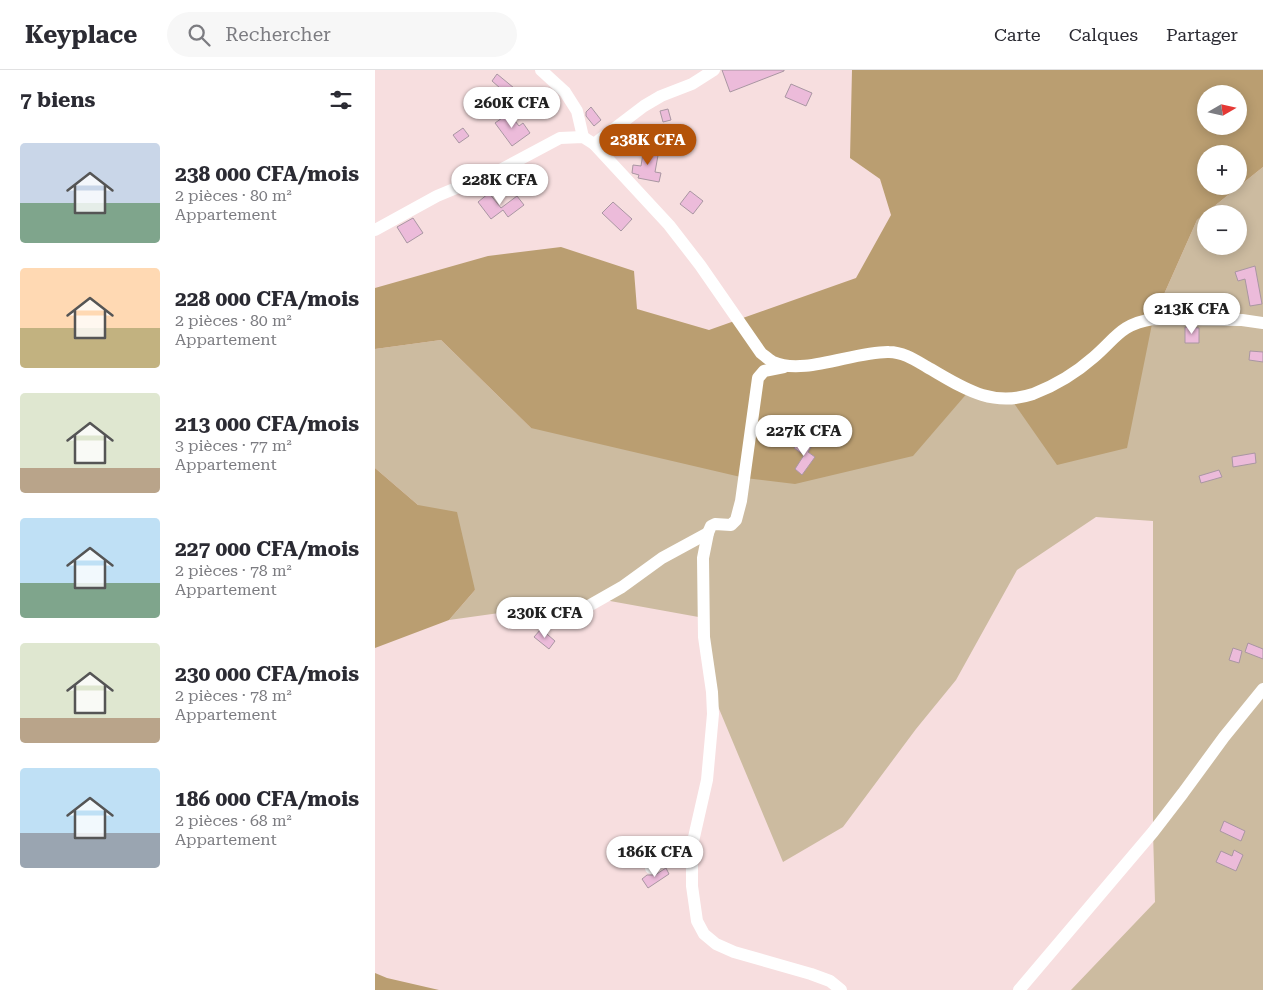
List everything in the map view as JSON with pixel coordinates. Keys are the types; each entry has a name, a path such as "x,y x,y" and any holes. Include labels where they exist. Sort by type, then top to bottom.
{"street":[{"path":"541,70 565,92 577,112 583,138"},
{"path":"594,144 644,106 661,96 692,84 713,70"},
{"path":"375,230 437,196 502,169 560,138 583,138 594,144 669,225 761,353 772,362 788,367"},
{"path":"841,990 830,981 811,974 734,952 716,944 704,934 697,921 693,894 692,846 707,780 713,714 712,692 703,637 703,558 711,526 715,524 731,525 736,520 745,478 758,378 765,371 889,352 908,356 968,391 990,397 1011,399 1033,393 1063,378 1095,357 1120,331 1142,321 1153,319 1242,320 1263,323"},
{"path":"564,620 622,586 662,558 708,533"},
{"path":"1019,990 1153,832 1224,737 1263,689"},
{"path":"651,868 678,851 692,846"}],"shaded area":[{"path":"852,70 1263,70 1263,167 1247,180 1247,145 1197,145 1197,195 1228,195 1216,205 1197,205 1197,220 1153,319 1127,448 1057,465 1011,399 969,391 913,456 795,484 745,478 531,428 441,340 375,349 375,288 488,256 561,247 634,271 637,309 709,330 856,278 891,215 880,179 850,158"},
{"path":"1263,167 1263,990 1071,990 1155,902 1153,832 1153,521 1096,517 1017,570 956,680 916,729 843,827 783,862 712,692 704,618 599,599 449,620 475,590 418,505 375,468 375,349 441,340 531,428 968,391 1153,319 1197,220 1197,255 1247,255 1247,205 1216,205 1228,195 1247,195 1247,180"},
{"path":"375,468 418,505 457,512 475,590 449,620 375,648"},
{"path":"375,973 387,978 439,990 375,990"}],"building":[{"path":"722,70 784,70 784,71 730,92"},
{"path":"497,74 514,88 508,95 492,81"},
{"path":"791,84 812,93 806,106 785,97"},
{"path":"591,107 601,120 594,126 586,116 586,112"},
{"path":"668,109 671,120 663,122 660,111"},
{"path":"509,113 519,126 523,123 530,133 512,146 495,123"},
{"path":"463,128 469,136 459,143 453,135"},
{"path":"614,139 619,148 613,153 606,145"},
{"path":"644,147 659,150 655,172 661,173 659,182 638,178 639,175 632,173 633,165 641,166"},
{"path":"690,191 703,201 693,214 680,204"},
{"path":"489,193 501,208 517,196 524,205 508,217 503,210 491,219 478,202"},
{"path":"613,202 632,219 621,231 602,213"},
{"path":"413,218 423,233 407,243 397,227"},
{"path":"1255,266 1262,304 1250,306 1245,279 1238,281 1235,272"},
{"path":"1185,327 1199,328 1199,343 1185,343"},
{"path":"1250,351 1263,352 1263,362 1249,360"},
{"path":"800,440 811,447 808,452 815,457 802,475 795,469 804,455 794,448"},
{"path":"1255,453 1256,463 1233,467 1232,457"},
{"path":"1219,470 1222,477 1201,483 1199,476"},
{"path":"541,629 555,641 549,649 534,637"},
{"path":"1248,643 1263,649 1263,659 1245,652"},
{"path":"1233,648 1242,651 1239,663 1229,660"},
{"path":"1224,821 1245,831 1241,841 1220,831"},
{"path":"1234,850 1243,855 1236,871 1216,862 1221,851 1232,856"},
{"path":"666,868 669,874 648,888 642,879 647,875 655,875"}]}
